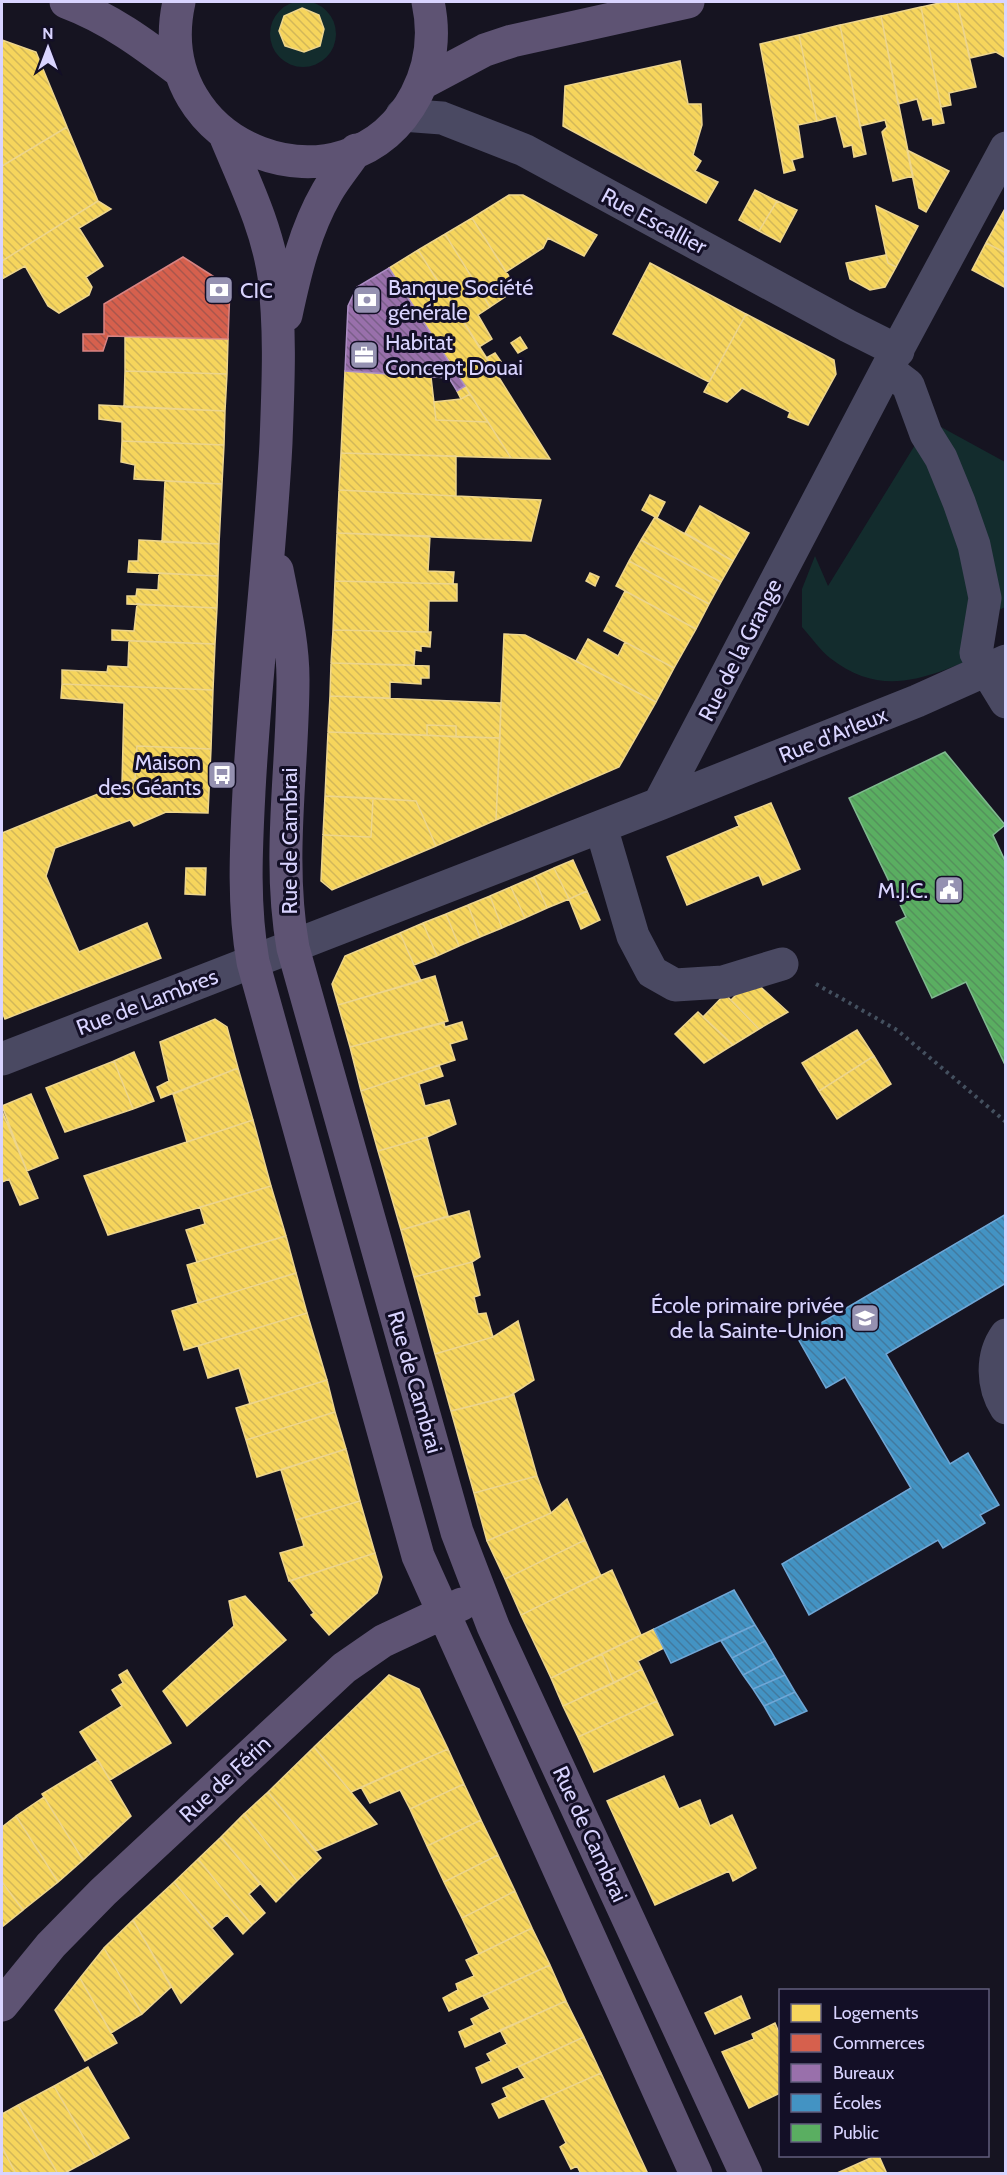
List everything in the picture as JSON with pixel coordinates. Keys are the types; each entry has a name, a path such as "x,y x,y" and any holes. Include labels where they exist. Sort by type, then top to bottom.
{"main road":[{"path":"66,2 130,34 181,72"},
{"path":"179,2 175,34 181,72 198,107 225,135 260,154 298,161 318,161 356,150 389,129 402,116 427,69 431,36 428,2"},
{"path":"421,84 485,50 512,41 688,2"},
{"name":"Rue de Cambrai","path":"225,135 268,249 280,340 271,542 254,710 246,849 246,906 253,962 407,1522 441,1612 696,2174"},
{"name":"Rue de Cambrai","path":"280,340 295,276 316,215 327,192 356,150"},
{"name":"Rue de Cambrai","path":"271,542 288,629 293,678 285,863 293,948 457,1532 481,1596 746,2174"},
{"name":"Rue de Férin","path":"2,2005 51,1945 103,1892 344,1668 383,1641 441,1612 481,1596"}],"street":[{"name":"Rue Escallier","path":"402,116 442,118 524,150 892,360 908,386 926,434 941,458 974,545 985,598 976,653 996,665 1005,702"},
{"name":"Rue de la Grange","path":"659,804 1005,148"},
{"name":"Rue d'Arleux","path":"659,804 917,701 996,665"},
{"path":"293,948 659,804"},
{"path":"601,827 633,936 652,972 675,985 723,982 782,964"},
{"name":"Rue de Lambres","path":"2,1059 293,948"},
{"path":"1005,1335 997,1348 995,1371 998,1396 1005,1408"}],"path":[{"path":"782,964 897,1030 1005,1122"}],"green space":[{"path":"296,1 310,1 322,6 331,15 336,34 334,47 327,58 310,67 296,67 284,62 275,53 270,41 270,27 275,15 284,6"},
{"path":"941,427 1005,462 1005,607 997,611 991,651 950,668 910,680 871,679 851,671 830,658 802,627 802,589 815,556 828,586 915,445"}],"building: Logements":[{"path":"957,2 976,87 949,93 951,105 941,107 921,7"},
{"path":"957,2 1006,2 1006,58 996,52 970,58"},
{"path":"921,7 944,123 933,125 932,118 923,120 917,99 898,104 881,16"},
{"path":"302,8 319,15 324,29 320,46 304,52 285,46 279,31 284,16"},
{"path":"881,16 913,176 893,181 882,132 887,127 885,120 860,126 840,25"},
{"path":"840,25 866,154 854,157 852,145 844,147 836,116 817,121 799,35"},
{"path":"799,35 817,121 798,125 803,157 792,160 795,170 784,173 760,44"},
{"path":"2,40 36,52 67,127 2,166"},
{"path":"680,61 688,104 701,104 702,125 693,155 701,161 695,171 718,182 706,203 563,126 565,86"},
{"path":"67,127 98,201 2,261 2,166"},
{"path":"907,150 949,171 926,212 919,208"},
{"path":"755,190 777,201 759,231 739,220"},
{"path":"509,195 523,195 597,235 584,256 548,238 543,248 506,272 472,218"},
{"path":"98,201 111,209 79,228 103,266 86,277 92,287 89,295 59,313 48,306 25,266 2,279 2,261"},
{"path":"777,201 797,210 780,242 759,231"},
{"path":"876,206 918,226 896,267 888,263"},
{"path":"1006,207 1006,253 986,243"},
{"path":"472,218 517,289 490,307 445,234"},
{"path":"445,234 490,307 478,315 492,339 479,347 418,250"},
{"path":"986,243 1006,253 1006,288 972,270"},
{"path":"418,250 550,459 511,458 389,268"},
{"path":"886,255 888,263 896,267 885,287 870,290 850,279 846,263"},
{"path":"650,263 746,314 709,382 613,334"},
{"path":"746,314 834,360 836,374 808,425 788,417 790,412 742,388 727,402 704,392"},
{"path":"125,337 228,339 227,374 125,371"},
{"path":"520,337 527,348 518,353 511,343"},
{"path":"495,353 502,363 493,368 486,358"},
{"path":"125,371 227,374 225,411 124,407"},
{"path":"345,371 431,377 436,420 488,422 511,458 341,453"},
{"path":"465,386 470,394 461,399 457,391"},
{"path":"470,394 488,422 436,420 434,402 461,399"},
{"path":"99,405 225,411 224,445 122,441 122,422 99,419"},
{"path":"122,441 224,445 222,484 134,479 135,465 121,462"},
{"path":"341,453 456,456 456,496 339,490"},
{"path":"165,481 222,484 219,544 162,542"},
{"path":"339,490 541,500 531,541 337,533"},
{"path":"650,495 665,502 657,518 642,510"},
{"path":"700,506 749,533 733,561 685,533"},
{"path":"655,517 733,561 721,582 641,540"},
{"path":"337,533 430,536 428,571 454,572 453,584 335,581"},
{"path":"139,540 219,544 218,576 128,572 129,561 138,561"},
{"path":"641,540 721,582 709,604 629,561"},
{"path":"629,561 709,604 696,629 616,586"},
{"path":"159,573 218,576 217,608 127,604 127,596 136,596 137,589 158,590"},
{"path":"590,573 599,577 595,586 586,581"},
{"path":"335,581 457,584 457,601 429,601 428,632 333,630"},
{"path":"625,591 696,629 674,668 604,631"},
{"path":"137,604 217,608 215,644 112,640 112,630 134,631"},
{"path":"333,630 431,632 430,647 421,646 421,651 415,650 414,665 331,663"},
{"path":"504,634 525,635 656,702 619,767 496,820"},
{"path":"588,639 618,656 625,642 674,668 656,702 576,661"},
{"path":"129,641 215,644 213,690 62,684 62,670 107,672 108,666 128,667"},
{"path":"331,663 429,666 429,678 421,678 421,684 390,682 390,698 330,696"},
{"path":"62,684 213,690 211,749 137,746 135,779 122,784 124,703 61,698"},
{"path":"330,696 501,703 500,738 456,737 456,726 427,725 427,735 328,732"},
{"path":"427,725 456,726 456,737 427,735"},
{"path":"328,732 500,738 496,820 436,846 416,801 325,796"},
{"path":"137,746 211,749 208,813 166,812 134,826 130,820 55,848 46,876 79,952 147,923 161,958 5,1019 2,1012 2,833 135,779"},
{"path":"325,796 373,798 371,837 323,835"},
{"path":"373,798 416,801 436,846 332,890 321,881 323,835 371,837"},
{"path":"771,803 800,869 763,885 759,875 687,905 667,857 739,826 735,817"},
{"path":"573,860 587,891 569,899 554,868"},
{"path":"186,868 206,868 205,895 185,894"},
{"path":"554,868 569,899 547,908 534,877"},
{"path":"534,877 547,908 525,918 511,887"},
{"path":"511,887 525,918 502,928 490,896"},
{"path":"587,891 600,920 581,929 569,899"},
{"path":"490,896 502,928 480,937 468,905"},
{"path":"468,905 480,937 459,946 446,914"},
{"path":"446,914 459,946 437,956 423,923"},
{"path":"423,923 437,956 414,965 400,933"},
{"path":"400,933 421,981 338,1005 332,984 345,956"},
{"path":"435,976 448,1021 350,1047 338,1005"},
{"path":"752,979 788,1012 759,1029 731,1000"},
{"path":"725,994 759,1029 733,1045 703,1017"},
{"path":"698,1012 733,1045 704,1063 675,1034"},
{"path":"215,1019 227,1027 238,1068 161,1098 157,1087 169,1081 160,1042"},
{"path":"462,1022 467,1039 450,1044 455,1060 361,1091 350,1047 444,1023 445,1027"},
{"path":"857,1030 874,1056 819,1091 802,1063"},
{"path":"134,1052 154,1101 133,1109 114,1061"},
{"path":"874,1056 891,1084 837,1119 819,1091"},
{"path":"114,1061 133,1109 65,1132 46,1088"},
{"path":"439,1065 443,1076 419,1084 425,1106 449,1100 456,1124 427,1137 378,1151 361,1091"},
{"path":"238,1068 253,1120 187,1142 173,1094"},
{"path":"31,1094 58,1158 27,1171 2,1106"},
{"path":"2,1111 38,1198 20,1205 9,1179 2,1182"},
{"path":"253,1120 271,1186 108,1235 84,1176"},
{"path":"427,1137 448,1216 401,1230 378,1151"},
{"path":"271,1186 286,1236 197,1262 186,1230 205,1224 200,1207"},
{"path":"469,1211 480,1257 472,1262 414,1277 401,1230"},
{"path":"286,1236 296,1273 198,1303 187,1265"},
{"path":"472,1262 480,1295 474,1297 478,1314 486,1313 493,1337 435,1354 414,1277"},
{"path":"296,1273 307,1313 184,1350 172,1311"},
{"path":"307,1313 327,1380 250,1404 239,1368 208,1378 198,1346"},
{"path":"518,1321 534,1380 508,1397 451,1411 435,1354 493,1337"},
{"path":"327,1380 335,1412 246,1440 236,1408"},
{"path":"514,1395 537,1476 474,1493 451,1411"},
{"path":"335,1412 346,1449 257,1477 246,1440"},
{"path":"346,1449 360,1501 296,1520 281,1470"},
{"path":"537,1476 551,1513 487,1541 474,1493"},
{"path":"567,1499 585,1540 505,1579 487,1541 551,1513"},
{"path":"360,1501 375,1553 289,1581 280,1553 304,1546 296,1520"},
{"path":"585,1540 601,1576 521,1615 505,1579"},
{"path":"375,1553 382,1577 377,1593 329,1635 311,1615 314,1613 290,1581"},
{"path":"612,1570 641,1635 551,1678 521,1615"},
{"path":"245,1596 286,1640 187,1726 163,1691 234,1626 229,1601"},
{"path":"654,1629 664,1648 638,1661 642,1669 614,1683 602,1654"},
{"path":"602,1654 614,1683 563,1706 551,1678"},
{"path":"642,1669 657,1701 578,1737 563,1706"},
{"path":"127,1670 171,1743 110,1780 80,1732 122,1706 112,1690 123,1683 119,1675"},
{"path":"389,1675 419,1689 448,1749 351,1792 314,1747"},
{"path":"657,1701 673,1735 594,1772 578,1737"},
{"path":"314,1747 377,1824 316,1851 268,1792"},
{"path":"448,1749 464,1784 410,1809 400,1790 370,1803 361,1787"},
{"path":"98,1760 131,1816 83,1860 42,1794"},
{"path":"664,1776 679,1809 700,1800 710,1826 732,1815 756,1868 733,1881 729,1871 655,1905 607,1801"},
{"path":"464,1784 481,1820 427,1846 410,1809"},
{"path":"268,1792 321,1858 297,1881 244,1814"},
{"path":"44,1797 83,1860 58,1882 16,1816"},
{"path":"244,1814 297,1881 276,1902 221,1837"},
{"path":"16,1816 58,1882 23,1910 2,1882 2,1827"},
{"path":"481,1820 498,1855 444,1882 427,1846"},
{"path":"221,1837 260,1884 249,1894 265,1913 252,1925 198,1859"},
{"path":"498,1855 515,1891 462,1918 444,1882"},
{"path":"198,1859 252,1925 243,1934 227,1915 212,1928 174,1882"},
{"path":"2,1882 23,1910 2,1927"},
{"path":"174,1882 233,1954 181,2003 133,1920"},
{"path":"515,1891 532,1928 479,1954 462,1918"},
{"path":"133,1920 171,1987 142,2014 104,1948"},
{"path":"532,1928 550,1965 449,2011 443,1998 458,1990 456,1984 474,1976 466,1960"},
{"path":"104,1948 142,2014 111,2033 80,1978"},
{"path":"550,1965 566,2001 465,2047 459,2032 474,2025 471,2019 490,2009 483,1996"},
{"path":"80,1978 117,2043 85,2061 55,2010"},
{"path":"741,1996 750,2018 715,2034 705,2013"},
{"path":"566,2001 584,2037 482,2083 476,2068 491,2061 487,2054 507,2044 500,2030"},
{"path":"775,2023 779,2033 779,2093 749,2108 722,2052 754,2039 752,2034"},
{"path":"584,2037 601,2073 499,2118 492,2104 507,2097 503,2088 525,2078 518,2067"},
{"path":"88,2067 129,2138 95,2157 54,2086"},
{"path":"601,2073 648,2174 581,2174 577,2166 571,2169 560,2147 566,2143 544,2098"},
{"path":"54,2086 95,2157 63,2174 58,2174 18,2105"},
{"path":"18,2105 58,2174 16,2174 2,2147 2,2114"},
{"path":"2,2147 16,2174 2,2174"},
{"path":"873,2157 879,2157 887,2174 835,2174"}],"building: Commerces":[{"path":"183,257 230,287 228,339 108,336 103,351 83,351 83,334 104,334 104,304"}],"building: Bureaux":[{"path":"389,268 465,386 457,391 449,378 345,371 348,306 357,287"}],"building: Écoles":[{"path":"1006,1214 1006,1283 886,1354 950,1464 968,1453 999,1505 980,1515 985,1523 943,1548 938,1540 809,1615 782,1564 911,1488 845,1377 826,1388 797,1337"},
{"path":"734,1590 755,1625 671,1663 654,1629"},
{"path":"755,1625 765,1641 732,1658 721,1641"},
{"path":"765,1641 775,1658 743,1675 732,1658"},
{"path":"775,1658 785,1675 753,1689 743,1675"},
{"path":"785,1675 795,1692 764,1706 753,1689"},
{"path":"795,1692 807,1711 775,1725 764,1706"}],"building: Public":[{"name":"M.J.C.","path":"945,752 1005,825 993,835 1006,863 1006,1067 966,982 932,998 896,922 906,917 849,798"}],"place":[{"name":"CIC","path":"219,290"},
{"name":"Banque Société générale","path":"367,300"},
{"name":"Habitat Concept Douai","path":"364,355"},
{"name":"Maison des Géants","path":"222,775"},
{"name":"M.J.C.","path":"949,890"},
{"name":"École primaire privée de la Sainte-Union","path":"865,1318"}]}
